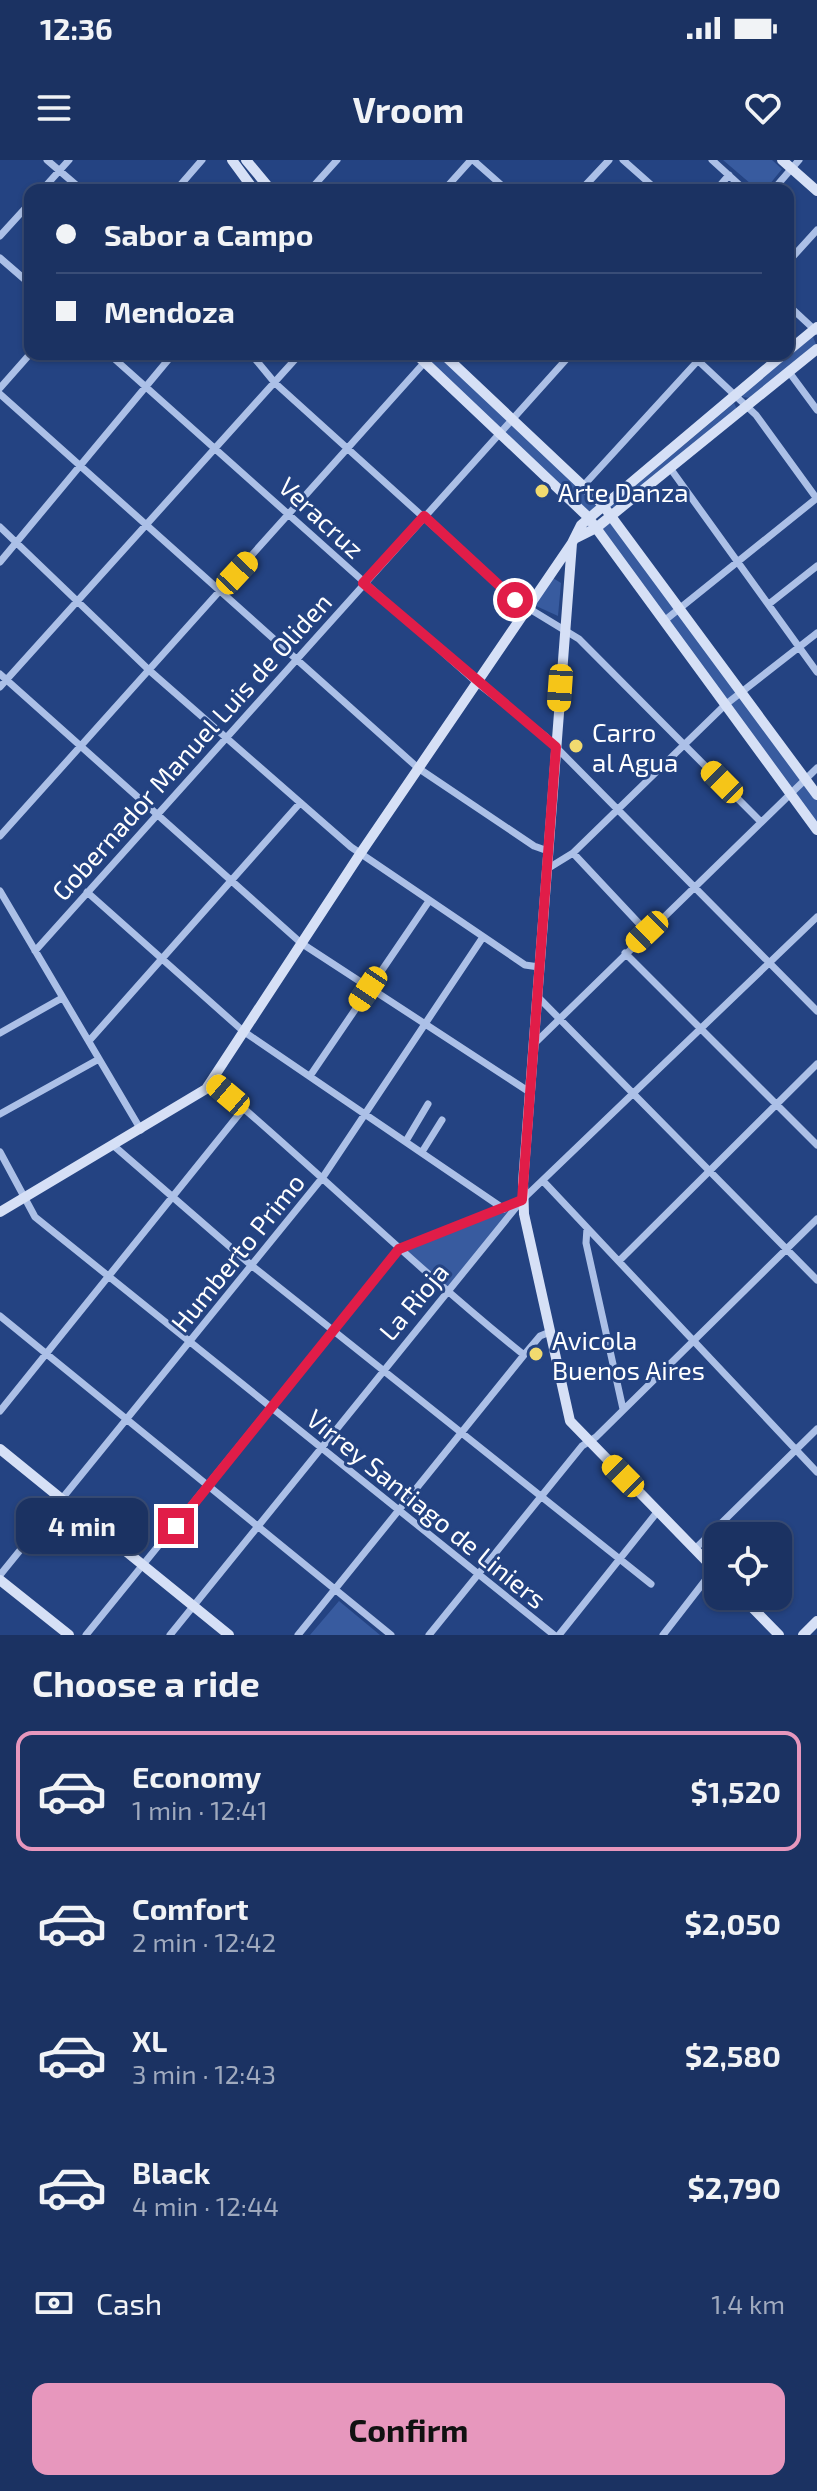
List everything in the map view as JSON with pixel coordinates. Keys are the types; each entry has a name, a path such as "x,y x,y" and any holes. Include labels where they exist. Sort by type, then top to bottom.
{"street":[{"path":"47,160 75,184"},
{"path":"47,184 69,160"},
{"path":"181,184 202,160"},
{"path":"232,160 250,184"},
{"path":"246,160 266,184"},
{"path":"315,184 337,160"},
{"path":"450,184 472,160 500,184"},
{"path":"587,184 609,160"},
{"path":"623,160 650,184"},
{"path":"712,160 739,184"},
{"path":"782,160 795,164 817,191"},
{"path":"778,184 795,164"},
{"path":"721,184 729,175"},
{"path":"0,236 24,210"},
{"path":"794,255 817,230"},
{"path":"0,258 24,279"},
{"path":"794,310 816,329 794,346"},
{"path":"574,540 596,528 817,349"},
{"path":"0,388 25,360"},
{"name":"Veracruz","path":"116,360 216,447 363,583 556,747 817,1011"},
{"path":"0,562 168,360"},
{"path":"256,360 275,383 525,607 565,629 760,821"},
{"path":"0,687 3,676 76,601 295,360"},
{"path":"0,836 291,515 426,360"},
{"path":"430,360 499,433 588,517 817,830"},
{"path":"450,360 515,418 612,515 817,795"},
{"name":"Gobernador Manuel Luis de Oliden","path":"35,951 566,360"},
{"path":"584,485 698,360"},
{"path":"664,621 817,498 747,405 704,360"},
{"path":"0,1212 201,1093 212,1081 360,854 588,517 777,360"},
{"path":"789,372 817,410"},
{"path":"0,394 418,768 534,846 548,851"},
{"path":"670,468 817,672"},
{"path":"0,527 150,671 360,854 525,965 539,967"},
{"path":"574,540 522,1200 567,1415 589,1442 704,1558"},
{"path":"769,604 817,566"},
{"path":"547,869 573,853 725,705 817,633"},
{"path":"3,676 301,943 423,1026 531,1093"},
{"path":"535,1043 817,768"},
{"path":"89,1041 300,803"},
{"path":"573,853 647,932"},
{"path":"87,892 243,1031 504,1209"},
{"path":"1,896 141,1130"},
{"path":"310,1076 429,901"},
{"name":"La Rioja","path":"170,1635 522,1200 817,917"},
{"name":"Humberto Primo","path":"0,1578 323,1177 483,937"},
{"path":"625,953 817,1145"},
{"path":"538,997 817,1280"},
{"path":"0,1033 62,998"},
{"path":"0,1114 99,1059"},
{"path":"619,1261 817,1064"},
{"path":"212,1081 323,1177 446,1292 524,1355"},
{"path":"406,1141 428,1104"},
{"path":"0,1411 244,1108"},
{"path":"422,1152 442,1120"},
{"path":"114,1146 172,1200 251,1265 651,1584"},
{"name":"Virrey Santiago de Liniers","path":"0,1152 35,1217 319,1448 556,1635"},
{"path":"544,1182 817,1472"},
{"path":"86,1635 399,1249 522,1200"},
{"path":"429,1635 589,1442 817,1219"},
{"path":"587,1228 586,1243 623,1409"},
{"path":"0,1316 391,1635"},
{"path":"298,1635 524,1355 540,1336 550,1332"},
{"path":"695,1549 817,1429"},
{"path":"0,1449 229,1635"},
{"path":"556,1635 658,1511"},
{"path":"0,1578 69,1635"},
{"path":"663,1635 704,1585"},
{"path":"755,1610 779,1635"},
{"path":"803,1635 817,1621"}],"shaded area":[{"path":"723,160 772,160 782,169 770,184 751,184"},
{"path":"813,337 816,344 750,398 743,397 743,393 784,360 794,360 794,352"},
{"path":"422,360 449,360 602,504 588,517"},
{"path":"734,403 737,409 616,508 610,507"},
{"path":"612,515 817,795 817,830 596,528"},
{"path":"553,578 561,583 558,616 534,605"},
{"path":"522,1200 446,1292 399,1249"},
{"path":"339,1601 380,1635 310,1635"}],"place":[{"name":"Arte Danza","path":"542,491"},
{"name":"Carro al Agua","path":"576,746"},
{"name":"Avicola Buenos Aires","path":"536,1354"}],"route":[{"path":"176,1526 399,1249 522,1200 556,747 363,583 424,516 515,600"}]}
